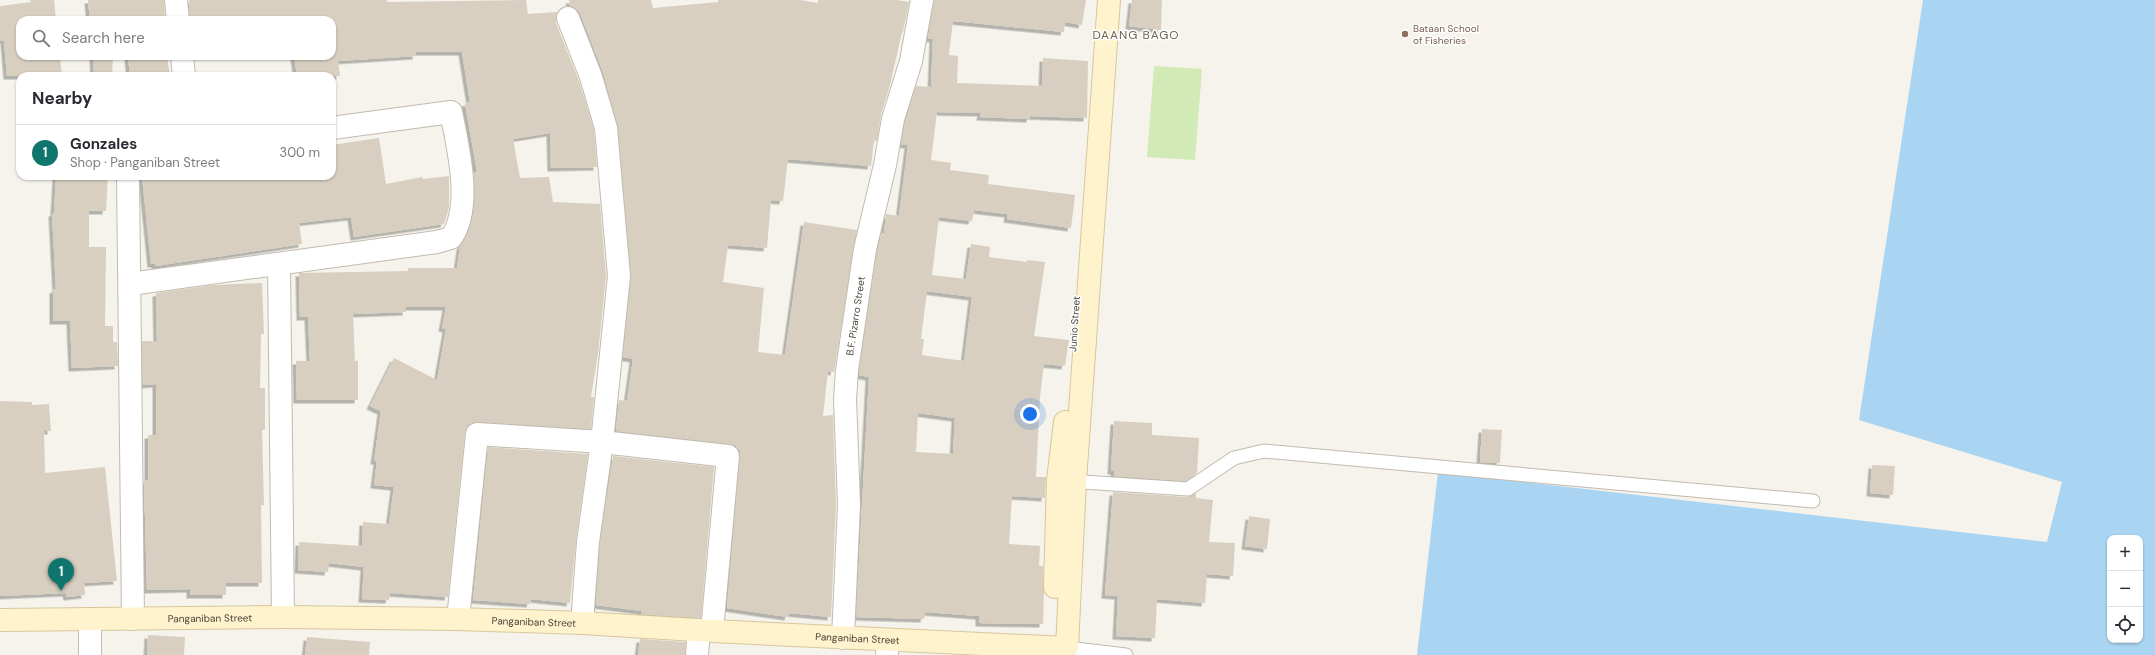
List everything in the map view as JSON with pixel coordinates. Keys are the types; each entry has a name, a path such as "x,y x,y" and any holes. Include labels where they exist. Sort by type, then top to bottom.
{"street":[{"path":"176,0 178,16"},
{"name":"B.F. Pizarro Street","path":"843,638 849,505 846,399 847,370 865,249 885,165 893,119 910,61 922,0"},
{"name":"Junio Street","path":"1067,481 1069,385 1099,0"},
{"name":"Junio Street","path":"1057,650 1067,481 1108,0"},
{"path":"568,18 591,78 606,128 619,276 602,442 588,542 582,623"},
{"path":"182,60 184,72"},
{"path":"130,284 442,241 451,238 457,227 462,188 460,157 451,112 336,127"},
{"path":"128,180 133,619"},
{"path":"279,264 283,617"},
{"path":"458,619 477,434 602,442 728,456 706,631 698,655"},
{"name":"Panganiban Street","path":"0,620 283,617 458,619 582,623 843,638 888,648 1057,650"},
{"path":"90,619 90,655"}],"lane":[{"path":"1067,481 1188,489 1234,458 1264,451 1813,501"},
{"path":"1057,650 1126,655"}],"green space":[{"path":"1154,66 1202,69 1195,160 1147,157"}],"water":[{"path":"1923,0 2155,0 2155,655 1417,655 1438,472 2047,542 2062,482 1859,420"}],"building":[{"path":"30,0 54,0 56,16 16,16 16,60 60,60 62,72 16,72 16,76 7,76 4,40 0,41 0,6 31,2"},
{"path":"88,0 164,0 165,16 90,16"},
{"path":"189,0 387,0 387,2 526,0 528,14 557,12 556,23 579,81 594,130 597,167 551,168 550,133 513,139 520,178 549,177 553,202 600,204 606,276 598,354 591,397 594,397 591,429 478,422 467,427 465,433 448,597 390,593 389,600 362,599 364,567 329,563 328,572 298,570 299,542 362,546 363,522 389,524 394,487 374,485 377,461 374,461 381,411 370,406 394,358 437,380 446,329 442,328 446,307 406,307 406,312 353,314 355,361 358,361 358,400 297,400 296,361 310,361 308,317 300,317 299,273 408,271 408,268 457,268 460,247 469,231 473,213 474,173 477,172 465,103 470,102 462,52 416,52 416,56 338,61 340,76 336,76 336,72 296,72 295,60 336,60 336,16 190,16"},
{"path":"569,0 651,0 653,8 718,2 718,0 800,0 818,3 818,0 897,0 909,2 890,85 881,115 877,141 874,140 871,166 788,159 783,201 771,200 767,248 728,245 723,282 764,288 758,352 785,355 804,222 857,230 834,372 828,371 823,416 833,415 836,505 831,617 789,613 788,617 727,608 740,457 740,451 736,446 616,431 619,400 627,401 633,359 623,357 631,275 618,127 603,72 580,13 575,8 570,6"},
{"path":"934,0 1086,0 1082,25 1065,22 1064,32 953,21 949,55 958,56 957,83 1042,86 1043,58 1088,61 1087,118 1030,116 1030,119 1004,118 980,117 981,113 937,112 931,160 951,163 950,170 989,175 988,184 1075,195 1071,228 1007,219 1008,214 974,210 972,221 939,217 932,275 966,279 971,244 990,247 989,257 1027,262 1027,260 1045,262 1034,336 1069,340 1065,366 1044,364 1040,397 1036,477 1046,477 1045,498 1012,496 1009,544 1040,546 1039,566 1043,566 1043,624 979,623 979,616 925,612 924,619 856,617 869,377 859,375 859,371 877,251 882,233 884,234 886,214 899,216 908,145 901,144 905,122 916,86 931,87 933,39 928,38","holes":["927,291 972,297 964,361 922,355 924,339 921,339","918,413 955,418 953,454 916,452"]},
{"path":"1132,0 1162,0 1161,30 1129,26"},
{"path":"93,60 113,60 112,72 94,72"},
{"path":"128,60 168,60 169,72 130,72"},
{"path":"379,138 386,184 422,177 423,179 449,176 449,208 444,224 354,237 351,217 299,223 302,244 155,266 155,264 151,264 142,180 336,180 336,144"},
{"path":"56,180 108,180 106,211 89,211 89,247 106,247 105,326 113,326 113,342 117,342 118,366 72,368 70,321 53,321 53,290 56,289 52,213 54,213"},
{"path":"262,283 264,334 261,334 260,388 265,388 265,430 262,430 264,505 261,505 262,583 226,583 226,595 190,595 190,589 147,590 144,480 148,480 148,435 156,435 156,384 143,385 142,341 157,341 156,293 213,285"},
{"path":"0,401 32,402 32,405 49,404 51,431 44,431 45,473 105,467 117,581 84,583 85,595 67,597 66,593 0,596"},
{"path":"1114,421 1152,423 1152,435 1199,438 1197,473 1186,481 1114,476 1114,471 1111,471"},
{"path":"1482,429 1502,430 1500,463 1480,462"},
{"path":"488,447 588,454 576,540 570,603 531,599 530,604 473,600"},
{"path":"613,456 714,467 701,618 641,614 642,611 596,605 600,543"},
{"path":"1872,465 1895,466 1893,495 1870,493"},
{"path":"1113,492 1187,497 1196,493 1196,498 1213,500 1209,542 1235,543 1233,576 1207,574 1205,603 1157,599 1155,638 1116,636 1118,596 1105,595"},
{"path":"1249,516 1270,519 1267,549 1245,546"},
{"path":"148,635 185,637 184,655 147,655"},
{"path":"307,637 370,642 369,655 305,655"},
{"path":"640,639 686,642 685,655 638,655"}],"place":[{"name":"Bataan School of Fisheries","path":"1405,34"},
{"name":"Gonzales","path":"61,591"}],"district":[{"name":"DAANG BAGO","path":"1136,35"}]}
